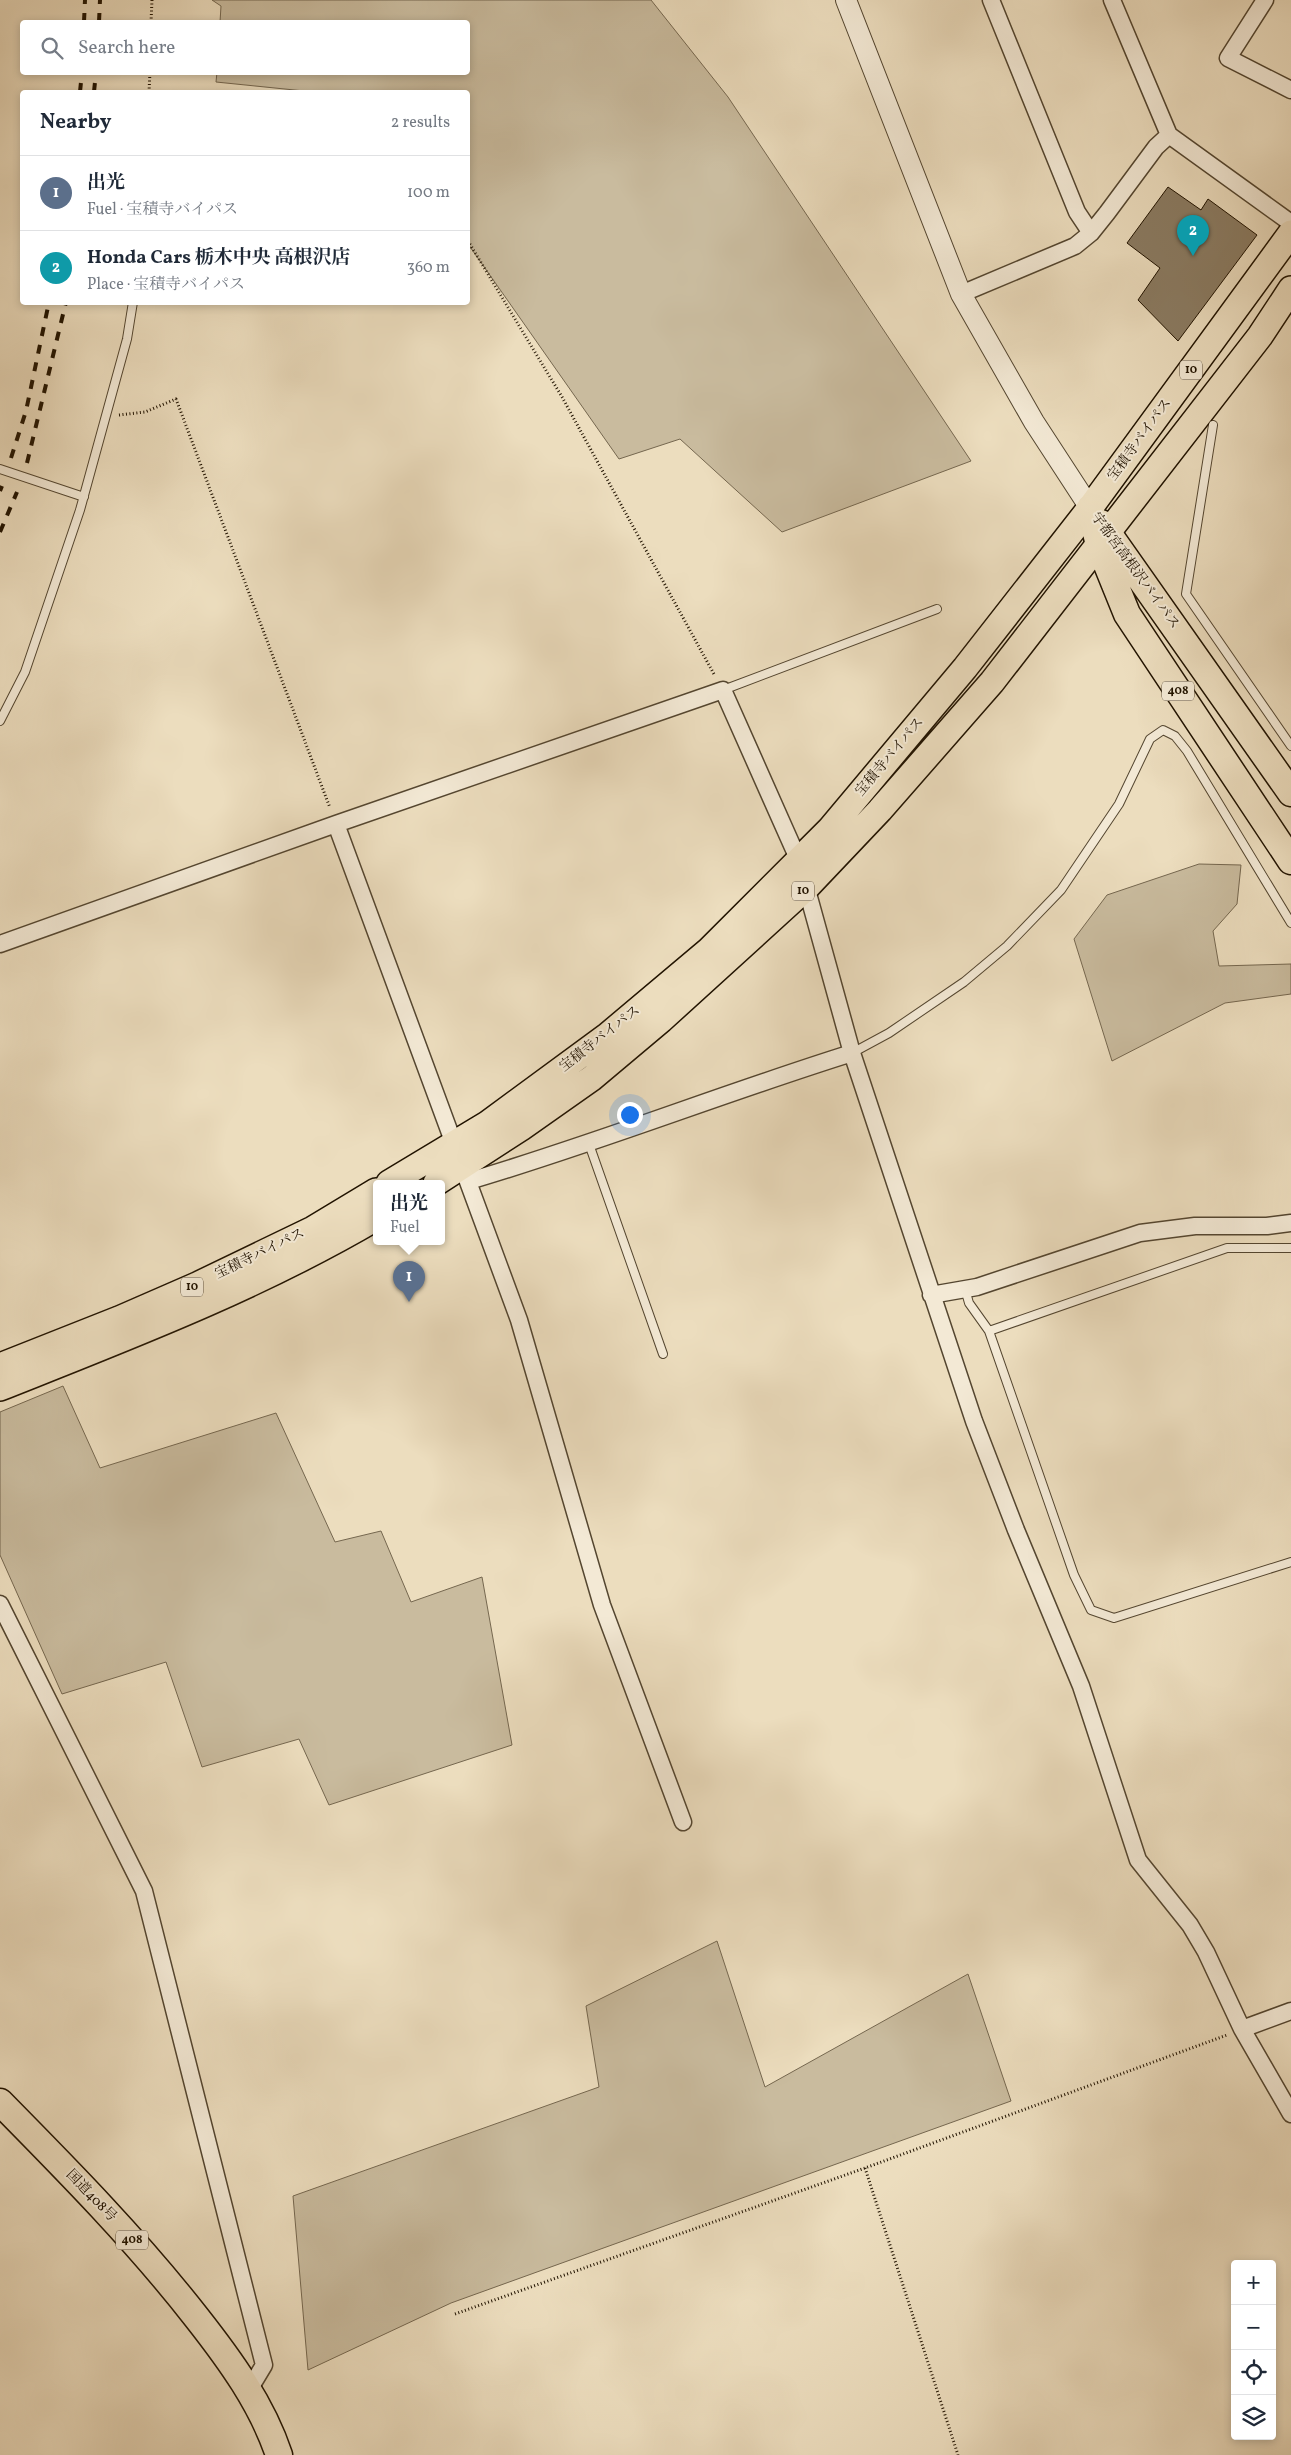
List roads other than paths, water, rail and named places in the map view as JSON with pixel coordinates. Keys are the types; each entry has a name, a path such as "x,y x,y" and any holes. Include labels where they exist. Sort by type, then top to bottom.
{"highway":[{"name":"宇都宮高根沢バイパス","path":"1090,508 1103,539 1127,614 1291,861"},
{"name":"宇都宮高根沢バイパス","path":"1103,539 1291,793"},
{"name":"国道408号","path":"0,2102 157,2266 218,2344 249,2390"},
{"name":"408","path":"249,2390 272,2434 279,2455"}],"main road":[{"name":"宝積寺バイパス","path":"394,1180 509,1108 608,1035 709,950 830,829 965,668 1090,508 1291,233"},
{"name":"宝積寺バイパス","path":"445,1180 466,1174 592,1078 660,1020 806,888 880,810 992,682 1260,336 1291,289"},
{"name":"宝積寺バイパス","path":"0,1366 119,1319 197,1284 314,1229 373,1193"},
{"name":"宝積寺バイパス","path":"0,1388 134,1336 240,1289 373,1220"}],"street":[{"path":"846,0 961,294 1034,422 1090,508"},
{"path":"991,0 1077,212 1091,233"},
{"path":"1112,0 1168,135 1291,223"},
{"path":"1265,0 1228,58 1291,90"},
{"path":"961,294 1075,246 1091,233 1156,147 1168,135"},
{"path":"0,944 336,824 723,690 799,861 852,1053 931,1295 977,1430 1016,1530 1082,1686 1138,1860 1190,1925 1206,1952 1242,2029 1291,2114"},
{"path":"336,824 519,1320 602,1605 683,1822"},
{"path":"466,1174 589,1144 772,1078 852,1053"},
{"path":"931,1295 977,1287 1140,1233 1194,1226 1267,1226 1291,1222"},
{"path":"0,1604 144,1891 264,2365 249,2390"},
{"path":"1242,2029 1291,2011"}],"lane":[{"path":"0,721 25,672 84,496 127,339 133,305"},
{"path":"1213,425 1186,594 1291,746"},
{"path":"0,469 84,496"},
{"path":"723,690 937,609"},
{"path":"852,1053 889,1033 964,982 1007,946 1060,890 1119,804 1150,739 1162,730 1175,736 1187,751 1291,923"},
{"path":"589,1144 663,1354"},
{"path":"989,1331 1227,1248 1291,1248"},
{"path":"965,1288 969,1303 989,1331 1074,1575 1091,1610 1114,1618 1291,1562"}],"railway":[{"path":"84,20 85,0"},
{"path":"99,20 100,0"},
{"path":"80,90 82,75"},
{"path":"94,90 96,75"},
{"path":"11,458 26,411 48,305"},
{"path":"27,463 65,305"},
{"path":"0,491 2,486"},
{"path":"0,532 17,492"}],"place":[{"name":"Honda Cars 栃木中央 高根沢店","path":"1193,256"},
{"name":"出光","path":"409,1302"}]}
